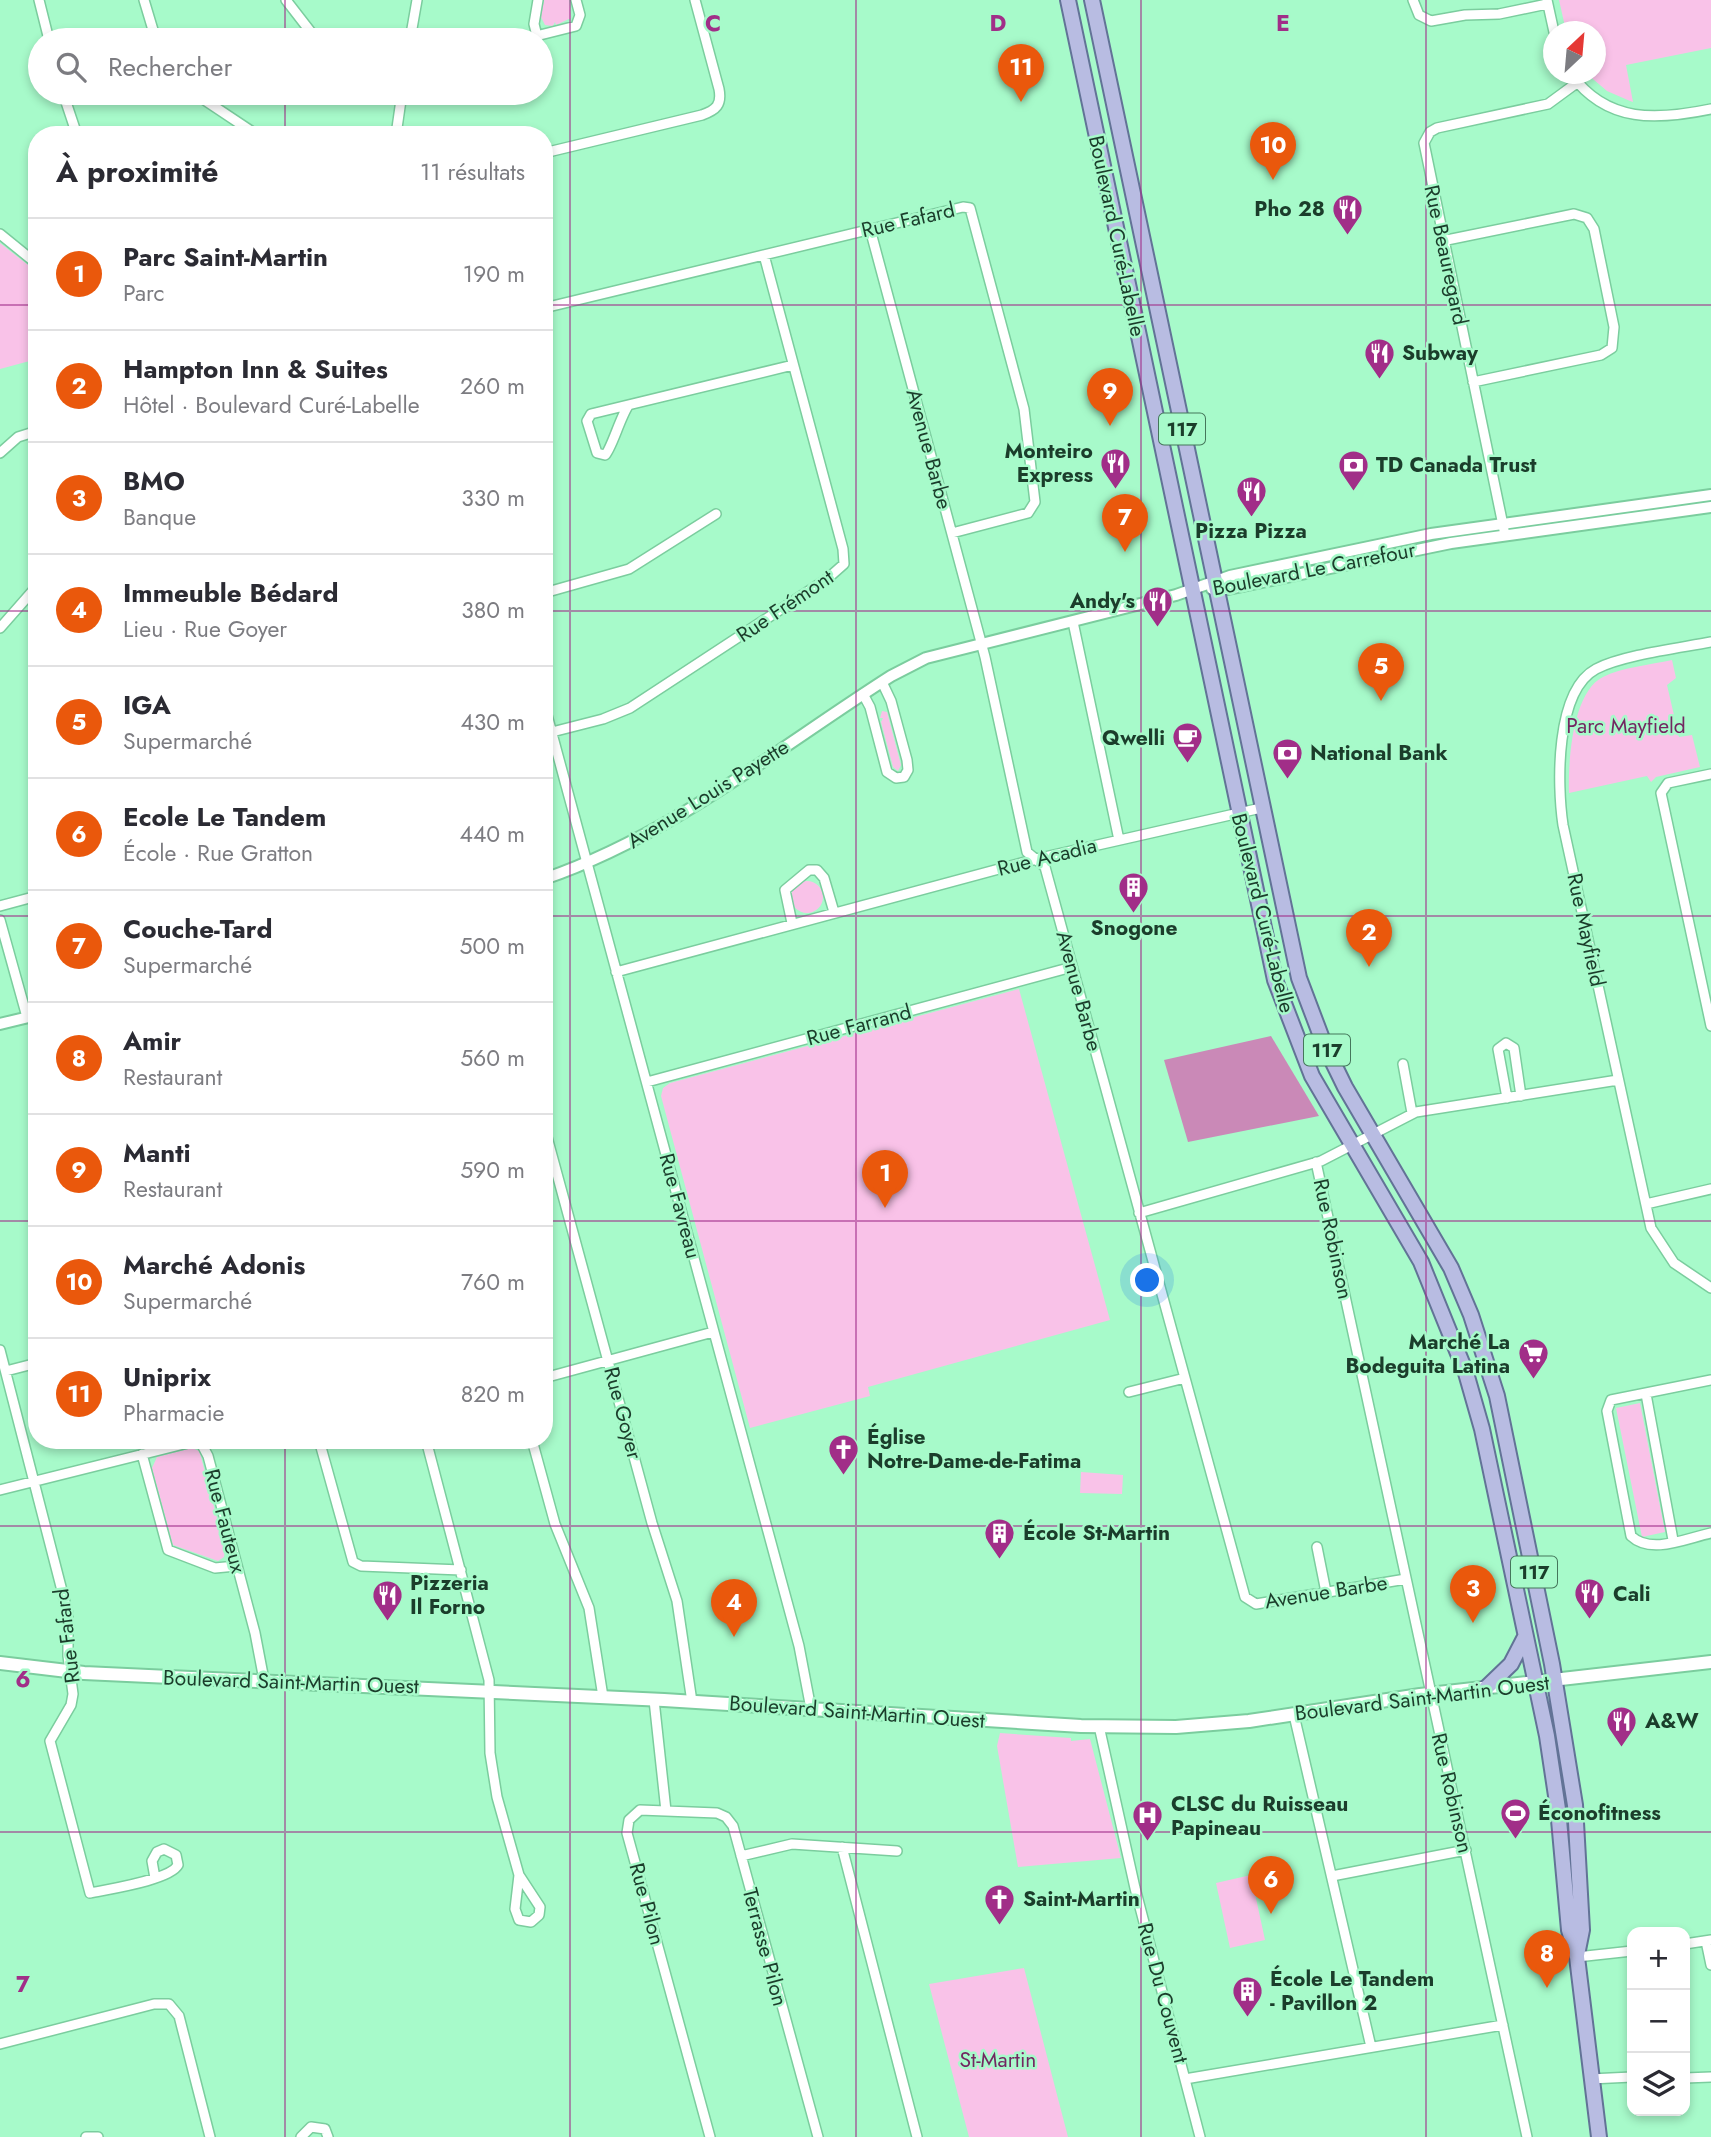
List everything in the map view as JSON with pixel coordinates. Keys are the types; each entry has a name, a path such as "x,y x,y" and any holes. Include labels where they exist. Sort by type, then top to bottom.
{"main road":[{"name":"Boulevard Curé-Labelle","path":"1068,0 1238,814 1282,1001 1312,1076 1350,1145 1411,1244 1459,1349 1480,1421 1556,1794 1569,1930 1577,1957 1599,2137"},
{"name":"Boulevard Curé-Labelle","path":"1092,0 1261,808 1304,990 1338,1073 1445,1255 1480,1342 1505,1432 1554,1681 1579,1847 1582,1930 1577,1957"},
{"path":"1123,264 1150,277"},
{"path":"1485,1689 1514,1661 1525,1637"},
{"name":"Boulevard Saint-Martin Ouest","path":"0,1663 71,1672 490,1691 1099,1726 1198,1726 1294,1715 1431,1694 1711,1662"}],"street":[{"path":"39,0 46,28"},
{"path":"144,0 152,28"},
{"path":"412,28 417,0"},
{"path":"535,28 538,0"},
{"path":"553,32 576,26 580,15 576,0"},
{"path":"553,151 702,115 716,108 720,101 719,89 695,0"},
{"path":"1413,0 1419,15 1431,21 1465,15 1499,14 1547,2 1551,21"},
{"path":"289,1 308,28"},
{"name":"Rue Beauregard","path":"1504,529 1424,151 1429,134 1441,126 1548,104 1575,84"},
{"path":"1581,84 1606,104 1636,115 1667,117 1711,108"},
{"path":"68,105 74,126"},
{"path":"212,105 244,126"},
{"path":"397,126 400,105"},
{"name":"Rue Fafard","path":"553,306 963,207 970,208 975,217 1024,409 1035,502 1028,513 952,533"},
{"path":"1443,241 1574,214 1587,218 1594,229 1614,327 1612,348 1601,355 1473,382"},
{"name":"Avenue Barbe","path":"870,229 981,643 1027,852 1045,867 1247,1600 1260,1604 1406,1578"},
{"path":"0,234 28,257"},
{"name":"Rue Frémont","path":"553,732 603,719 630,708 842,567 843,549 764,255"},
{"path":"628,406 615,428 610,450 605,455 597,453 588,417 628,406 793,365"},
{"path":"0,453 18,437 28,434"},
{"name":"Boulevard Le Carrefour","path":"1191,590 1504,529 1711,495"},
{"name":"Boulevard Le Carrefour","path":"1504,529 1711,507"},
{"path":"553,590 629,569 716,514"},
{"name":"Avenue Louis Payette","path":"553,876 587,863 673,819 863,694 915,663 981,643 1073,622 1191,590"},
{"path":"0,628 28,596"},
{"path":"1073,622 1119,840"},
{"name":"Rue Mayfield","path":"1711,642 1597,668 1576,690 1564,731 1560,776 1563,825 1653,1232 1680,1269 1711,1288"},
{"path":"863,694 870,707 887,772 896,778 904,777 908,770 907,760 891,701 882,682"},
{"name":"Rue Favreau","path":"553,736 799,1646 811,1709"},
{"path":"1711,774 1664,786 1661,796 1711,1026"},
{"name":"Rue Acadia","path":"616,972 1036,859 1261,808"},
{"path":"792,923 785,890 809,870 817,870 824,878 834,912"},
{"path":"0,906 28,898"},
{"path":"0,920 28,1004"},
{"name":"Rue Farrand","path":"646,1082 1072,967"},
{"path":"0,1024 28,1017"},
{"path":"1507,1098 1499,1049 1503,1043 1510,1043 1514,1048 1521,1096"},
{"path":"1403,1064 1412,1114"},
{"path":"1139,1213 1316,1162 1412,1114 1618,1080"},
{"name":"Rue Goyer","path":"553,1159 652,1524 677,1601 692,1702"},
{"name":"Rue Robinson","path":"1316,1162 1527,2137"},
{"path":"1646,1204 1711,1189"},
{"path":"553,1375 713,1332"},
{"name":"Rue Fafard","path":"0,1350 67,1606 71,1705 54,1731 51,1746 90,1894 155,1878"},
{"path":"6,1371 28,1365"},
{"path":"1129,1392 1185,1378"},
{"path":"1711,1380 1611,1400 1607,1411 1631,1536 1638,1542 1653,1547 1673,1540 1711,1533"},
{"path":"1647,1394 1673,1540"},
{"name":"Rue Fauteux","path":"0,1490 163,1449"},
{"name":"Rue Fauteux","path":"205,1449 255,1633 264,1680"},
{"path":"322,1449 353,1562 369,1567 461,1570"},
{"path":"428,1449 490,1691 491,1770 519,1875 540,1907 538,1917 531,1922 519,1920 515,1912 519,1875"},
{"path":"534,1449 555,1524 589,1608 603,1697"},
{"path":"142,1454 168,1550 215,1567 236,1566"},
{"path":"1317,1547 1326,1592"},
{"path":"654,1700 666,1811"},
{"path":"1294,1715 1371,2047"},
{"name":"Rue Du Couvent","path":"1099,1726 1135,1888 1200,2137"},
{"name":"Rue Pilon","path":"666,1811 639,1810 633,1813 627,1833 710,2137"},
{"name":"Terrasse Pilon","path":"666,1811 711,1812 726,1817 733,1826 818,2137"},
{"path":"741,1856 787,1844 897,1851"},
{"path":"842,1847 917,2137"},
{"path":"1332,1876 1466,1850"},
{"path":"1690,1943 1708,1940 1711,1965"},
{"path":"1577,1957 1627,1952"},
{"path":"1,2041 154,2004 169,2004 179,2017 210,2137"},
{"path":"1185,2079 1503,2025"},
{"path":"1590,2079 1627,2077"},
{"path":"1690,2078 1711,2077"},
{"path":"301,2137 312,2127 325,2129 328,2137"},
{"path":"86,2137 98,2137"}],"green space":[{"path":"544,0 569,0 571,18 556,25 555,22 553,26 545,25 541,17"},
{"path":"1559,0 1711,0 1711,48 1626,65 1633,102 1607,91 1599,84 1606,84 1606,21 1564,21"},
{"path":"0,243 28,265 28,361 0,369"},
{"name":"Parc Mayfield","path":"1672,660 1676,678 1667,685 1679,737 1692,735 1700,767 1656,777 1651,782 1647,776 1569,793 1574,729 1584,697 1593,685 1603,677 1619,671"},
{"path":"882,711 887,712 901,765 898,771 893,767 881,722"},
{"path":"807,881 818,886 823,897 818,908 807,913 796,908 791,897 796,886"},
{"path":"1019,989 1110,1320 868,1387 870,1396 750,1428 661,1096 663,1088 670,1083"},
{"path":"1640,1403 1665,1532 1642,1537 1616,1408"},
{"path":"188,1449 199,1451 225,1549 224,1557 218,1561 173,1545 152,1468 157,1457"},
{"path":"1081,1472 1123,1475 1122,1494 1080,1493"},
{"path":"1000,1733 1071,1738 1071,1741 1090,1739 1121,1858 1018,1867 997,1746"},
{"path":"1251,1875 1265,1940 1230,1948 1216,1883"},
{"name":"St-Martin","path":"1024,1968 1068,2137 969,2137 929,1984"}],"shaded area":[{"path":"1271,1036 1319,1116 1188,1142 1164,1060"}],"place":[{"name":"Uniprix","path":"1021,102"},
{"name":"Marché Adonis","path":"1273,180"},
{"name":"Pho 28","path":"1348,236"},
{"name":"Subway","path":"1379,380"},
{"name":"Manti","path":"1110,426"},
{"name":"Monteiro Express","path":"1116,490"},
{"name":"TD Canada Trust","path":"1353,492"},
{"name":"Pizza Pizza","path":"1251,518"},
{"name":"Couche-Tard","path":"1125,552"},
{"name":"Andy's","path":"1158,628"},
{"name":"IGA","path":"1381,701"},
{"name":"Qwelli","path":"1188,765"},
{"name":"National Bank","path":"1287,780"},
{"name":"Snogone","path":"1134,915"},
{"name":"Hampton Inn & Suites","path":"1369,967"},
{"name":"Parc Saint-Martin","path":"885,1208"},
{"name":"Marché La Bodeguita Latina","path":"1533,1381"},
{"name":"Église Notre-Dame-de-Fatima","path":"844,1476"},
{"name":"École St-Martin","path":"1000,1560"},
{"name":"Cali","path":"1590,1621"},
{"name":"Pizzeria Il Forno","path":"387,1622"},
{"name":"BMO","path":"1473,1623"},
{"name":"Immeuble Bédard","path":"734,1637"},
{"name":"A&W","path":"1622,1748"},
{"name":"Éconofitness","path":"1515,1840"},
{"name":"CLSC du Ruisseau Papineau","path":"1148,1843"},
{"name":"Ecole Le Tandem","path":"1271,1914"},
{"name":"Saint-Martin","path":"1000,1926"},
{"name":"Amir","path":"1547,1988"},
{"name":"École Le Tandem - Pavillon 2","path":"1247,2018"}]}
